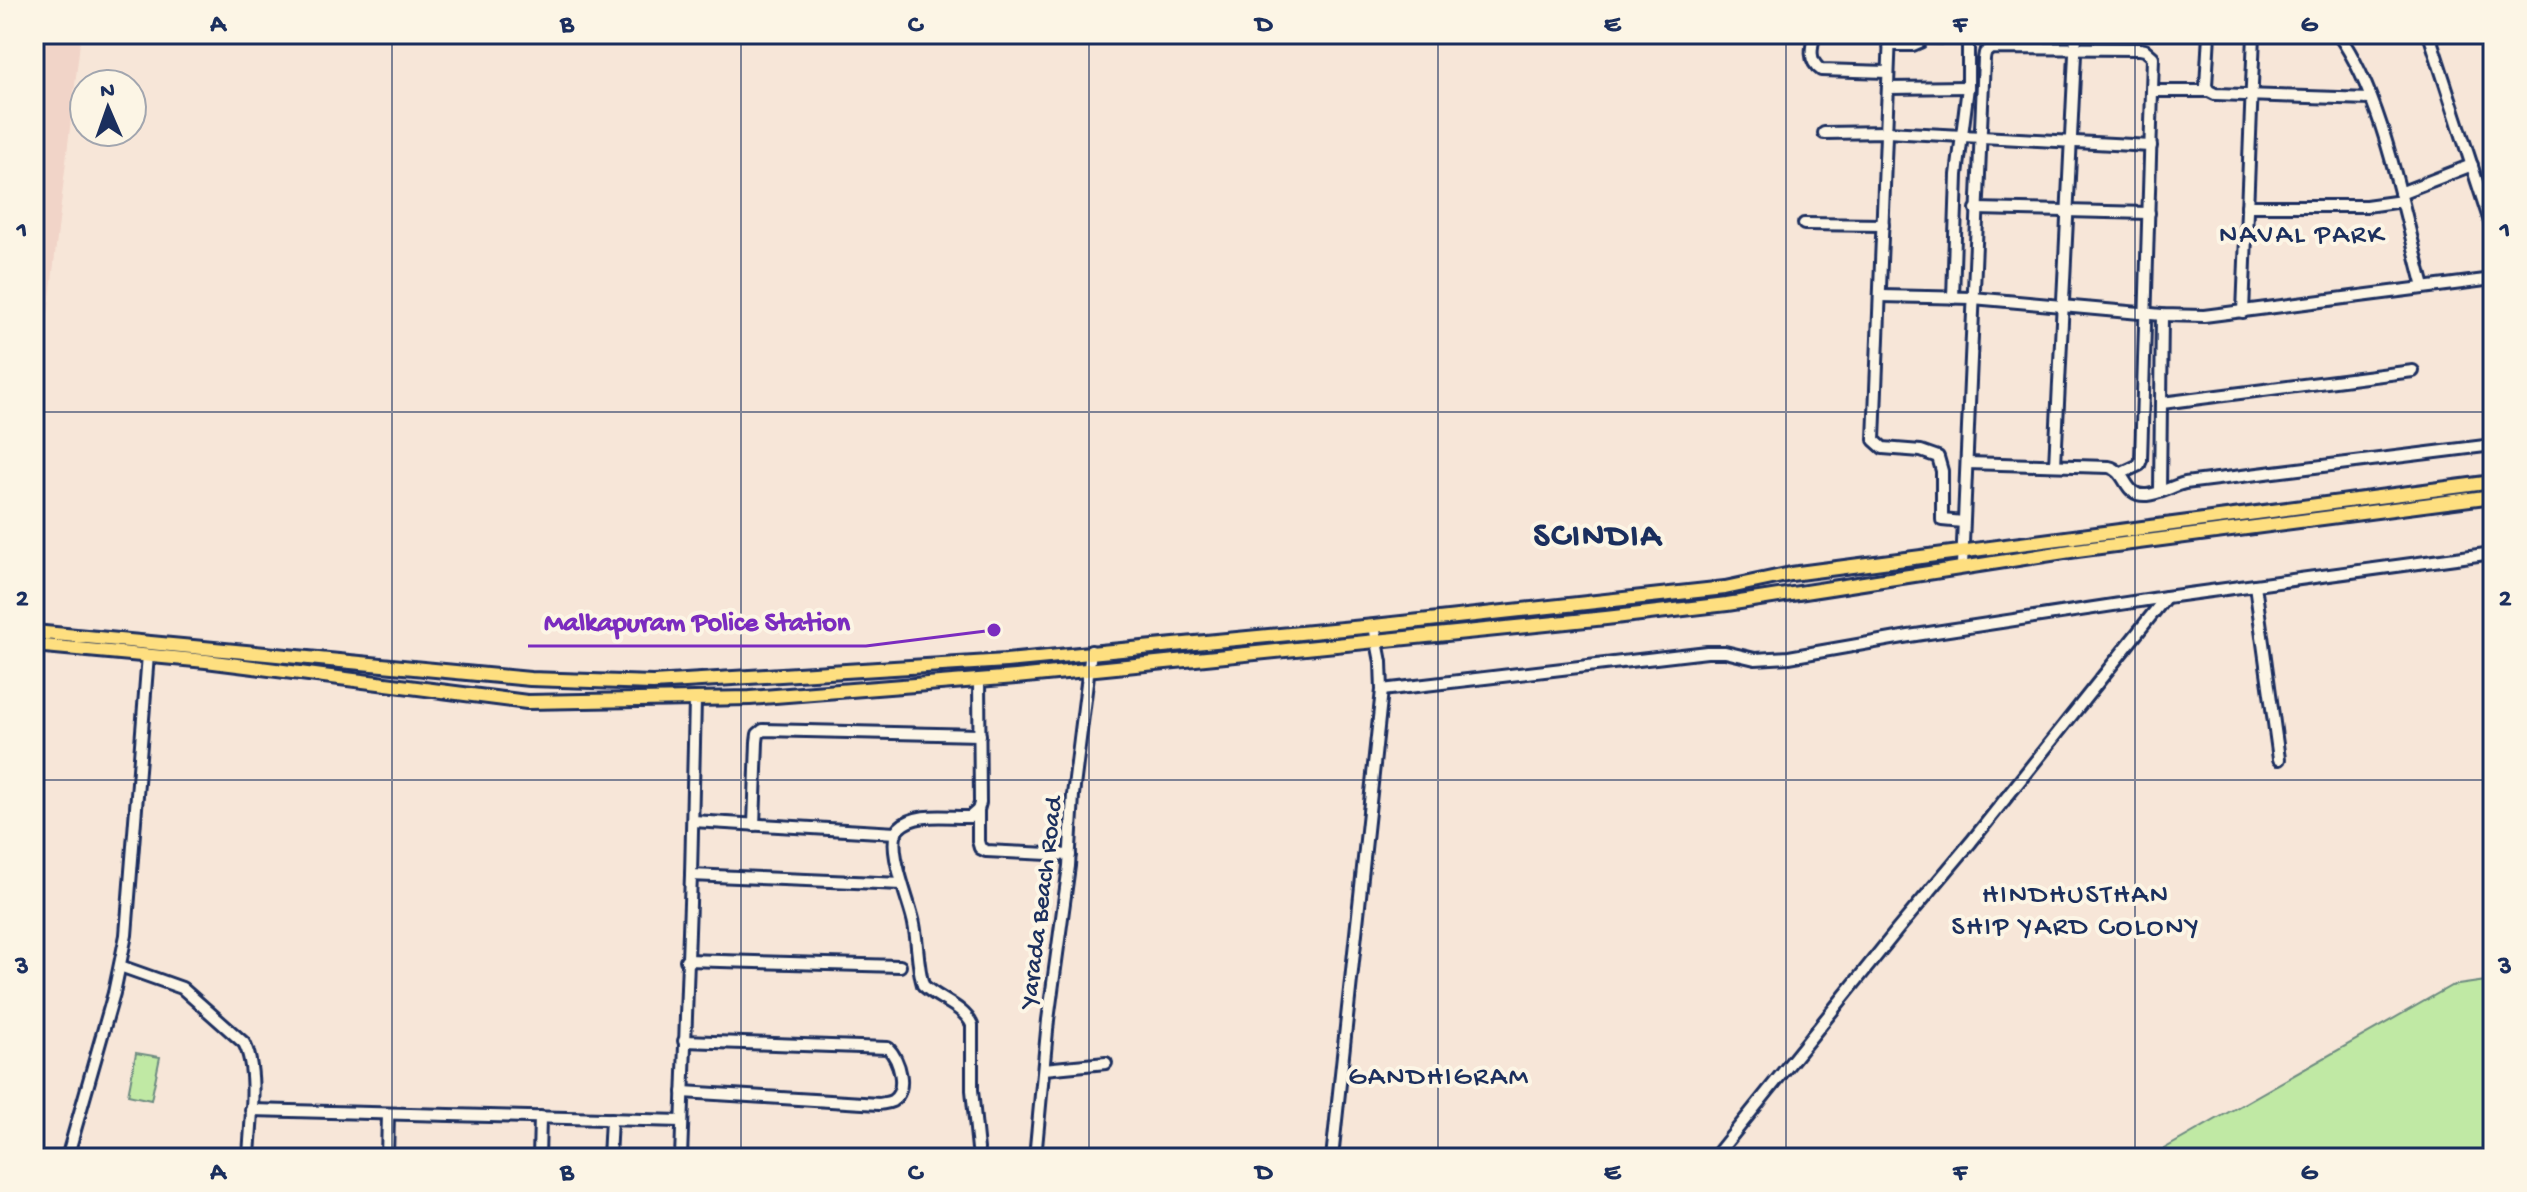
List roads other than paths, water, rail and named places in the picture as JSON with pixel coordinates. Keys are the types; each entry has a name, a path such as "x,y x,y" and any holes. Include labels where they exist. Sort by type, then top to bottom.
{"main road":[{"path":"34,632 530,679 653,683 1006,661 1725,588 1791,574 2493,482"},
{"path":"34,645 148,655 527,702 780,696 1378,643 1727,604 1962,566 2493,496"}],"street":[{"path":"1815,34 1813,64 1821,70 1888,72"},
{"path":"2055,465 2076,34"},
{"path":"2209,34 2206,86 2209,91"},
{"path":"2243,312 2254,34"},
{"path":"2338,34 2354,59 2370,99 2401,197 2424,287"},
{"path":"2429,34 2493,231"},
{"path":"1953,298 1957,175 1968,87 1968,38 1922,35 1920,42 1913,45 1890,39 1874,440 1883,448 1921,451 1938,457 1942,471 1942,520 1963,522"},
{"path":"1962,566 1979,137 1985,53 1991,48 2145,50 2153,57 2141,460 2139,465 2122,473"},
{"path":"1888,88 1968,87"},
{"path":"2152,91 2209,91 2250,97 2370,99"},
{"path":"1824,133 1887,132 2151,146"},
{"path":"2247,206 2366,206 2401,197 2472,165"},
{"path":"1976,209 2149,213"},
{"path":"1804,224 1883,225"},
{"path":"1881,296 1973,298 2204,316 2493,279"},
{"path":"2160,490 2162,315"},
{"path":"2162,403 2413,371"},
{"path":"1967,463 2117,468 2128,489 2146,495 2185,483 2493,445"},
{"path":"1382,690 1707,652 1725,652 1755,659 1789,657 2166,597 2493,553"},
{"path":"2255,585 2279,759"},
{"path":"1714,1158 2166,597"},
{"path":"1468,616 1470,631"},
{"path":"1332,1158 1382,690 1374,626"},
{"name":"Yarada Beach Road","path":"1035,1158 1055,952 1070,855 1073,795 1091,651"},
{"path":"67,1158 126,935 148,655"},
{"path":"979,680 980,848 986,851 1070,855"},
{"path":"681,1158 695,700"},
{"path":"754,825 757,742 758,734 763,730 980,735"},
{"path":"978,810 970,817 922,818 901,826 896,833 902,884 915,925 923,985 969,1017 972,1025 972,1090 978,1149"},
{"path":"693,821 896,833"},
{"path":"691,875 902,884"},
{"path":"686,960 900,966"},
{"path":"120,966 182,988 244,1043 249,1053 249,1158"},
{"path":"683,1092 879,1104 893,1100 900,1091 895,1055 888,1048 684,1041"},
{"path":"1044,1069 1106,1063"},
{"path":"251,1110 682,1121"},
{"path":"387,1158 388,1114"},
{"path":"539,1158 540,1117"},
{"path":"609,1158 611,1119"}],"place":[{"name":"Malkapuram Police Station","path":"994,630"}],"district":[{"name":"NAVAL PARK","path":"2302,232"},
{"name":"SCINDIA","path":"1598,532"},
{"name":"HINDHUSTHAN SHIP YARD COLONY","path":"2076,908"},
{"name":"GANDHIGRAM","path":"1439,1074"}]}
